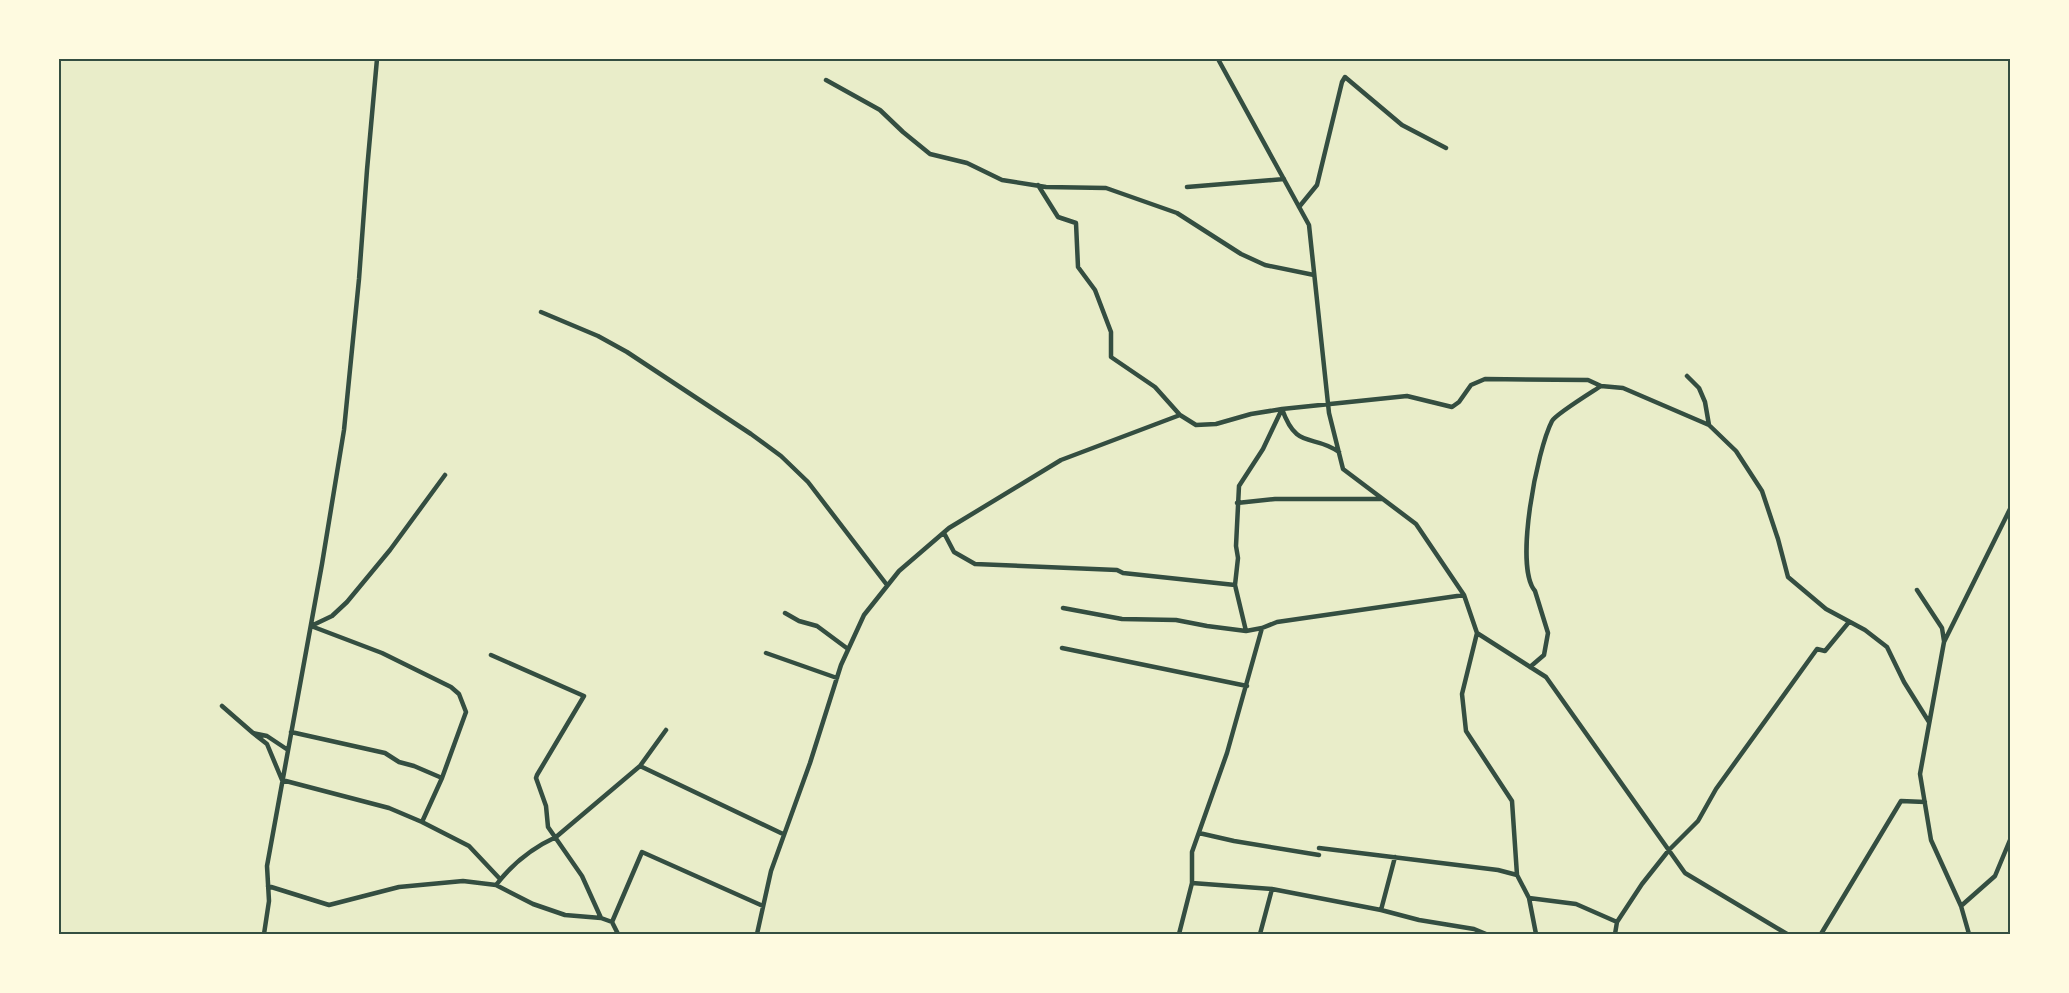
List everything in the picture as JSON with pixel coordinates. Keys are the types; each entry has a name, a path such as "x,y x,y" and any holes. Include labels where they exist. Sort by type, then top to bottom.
{"street":[{"path":"264,934 268,901 267,866 344,430 359,279 377,59"},
{"path":"1218,59 1309,225 1328,404 1343,469 1416,524 1464,596 1477,633 1462,694 1466,731 1512,801 1518,875 1529,898 1536,934"},
{"path":"1299,208 1317,185 1342,82 1346,77 1402,124 1446,148"},
{"path":"826,80 880,110 930,154 967,163 1002,180 1038,185 1106,188 1177,213 1241,254 1265,265 1314,275"},
{"path":"1187,187 1284,179"},
{"path":"1038,185 1058,218 1076,223 1078,267 1095,290 1108,323 1111,332 1111,357 1155,387 1180,415 1196,425 1216,424 1251,414 1282,409 1407,396 1452,407 1459,402 1471,385 1485,379 1588,380 1602,386 1623,388 1709,425 1736,451 1762,491 1788,577 1826,609 1865,630 1887,647 1904,682 1930,722"},
{"path":"541,312 598,336 627,352 781,456 808,482 887,585"},
{"path":"1687,376 1699,388 1709,425"},
{"path":"1530,667 1544,655 1548,633 1535,591 1531,586 1526,546 1537,469 1553,420 1602,386"},
{"path":"1282,409 1288,426 1301,438 1339,452"},
{"path":"1246,631 1235,585 1238,558 1236,546 1238,486 1263,449 1282,409"},
{"path":"757,934 771,871 848,649 864,615 898,571 944,533 1061,460 1180,415"},
{"path":"310,626 332,616 348,602 390,550 445,475"},
{"path":"1237,503 1276,500 1383,498"},
{"path":"1969,934 1960,906 1931,840 1920,774 1944,642 2010,509"},
{"path":"944,533 954,552 975,564 1117,570 1123,573 1235,585"},
{"path":"1916,590 1942,628 1944,642"},
{"path":"1062,608 1122,619 1176,620 1246,631 1262,628 1277,622 1464,596"},
{"path":"785,613 800,621 817,626 848,649"},
{"path":"1615,934 1617,922 1642,884 1669,850 1698,821 1716,789 1817,648 1825,651 1849,622"},
{"path":"310,626 382,653 451,687 459,694 466,712 442,778 422,822"},
{"path":"1180,934 1192,883 1192,852 1227,753 1262,628"},
{"path":"1477,633 1546,677 1685,872 1786,934"},
{"path":"1062,648 1247,686"},
{"path":"766,653 837,678"},
{"path":"491,655 584,696 536,775 546,806 547,824 582,876 601,918"},
{"path":"222,706 267,744 282,780"},
{"path":"496,885 520,859 543,843 556,837 640,766 666,730"},
{"path":"291,732 385,753 399,762 442,778"},
{"path":"253,733 267,736 288,750"},
{"path":"640,766 783,834"},
{"path":"282,780 389,808 422,822 469,846 500,879"},
{"path":"1822,934 1901,801 1925,802"},
{"path":"1199,833 1234,841 1319,855"},
{"path":"1960,906 1995,876 2010,840"},
{"path":"1319,848 1498,870 1518,875"},
{"path":"612,922 642,852 763,906"},
{"path":"1381,910 1395,857"},
{"path":"268,886 329,905 399,887 462,881 496,885 533,904 566,915 601,918 612,922 618,934"},
{"path":"1192,883 1272,889 1381,910 1486,934"},
{"path":"1260,934 1272,889"},
{"path":"1529,898 1576,904 1617,922"}]}
